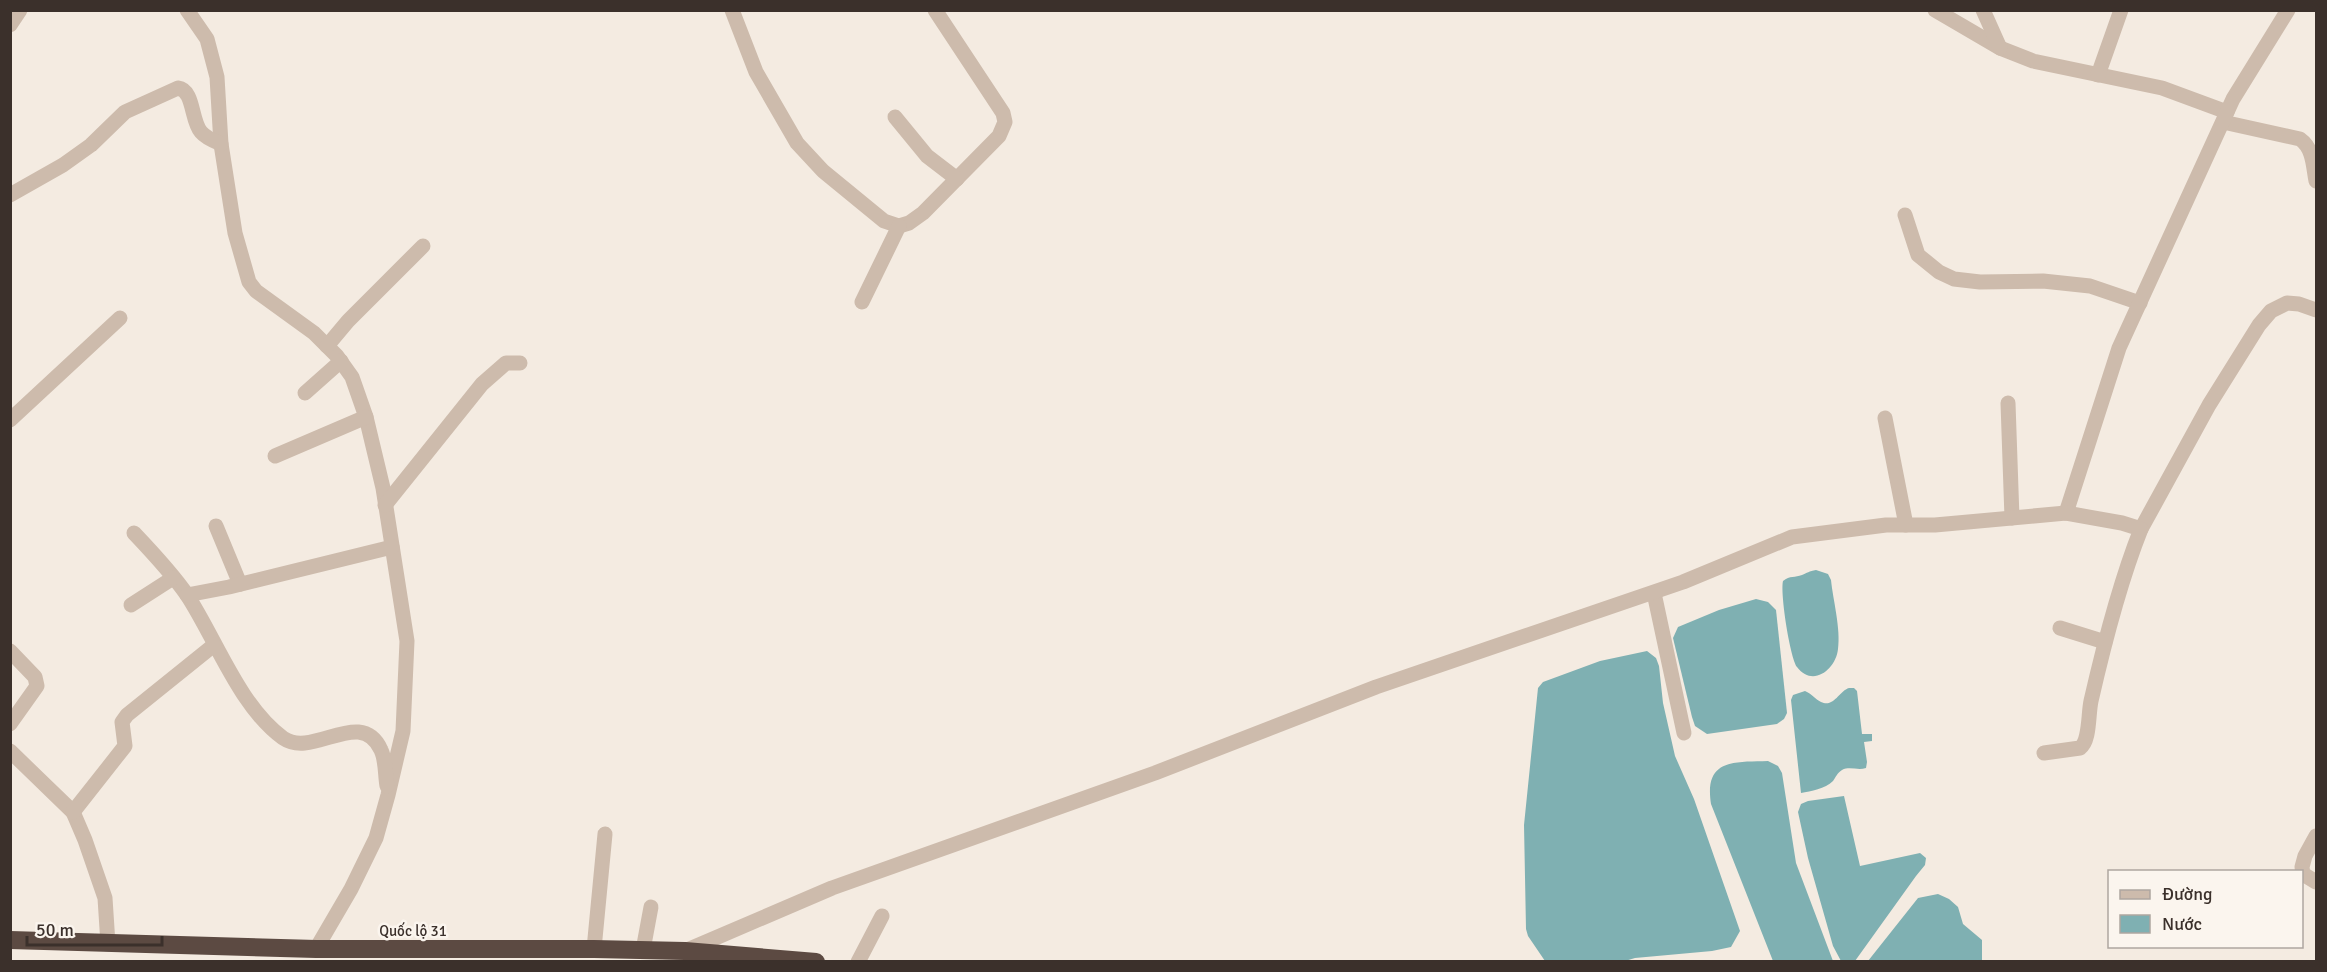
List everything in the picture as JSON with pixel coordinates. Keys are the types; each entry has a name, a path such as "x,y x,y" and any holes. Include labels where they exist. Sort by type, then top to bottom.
{"highway":[{"name":"Quốc lộ 31","path":"10,940 316,949 685,951 706,957 816,962"}],"street":[{"path":"10,26 20,10"},
{"path":"187,10 207,39 217,77 221,144 235,233 249,282 256,291 314,333 341,361 352,377 366,417 385,505 407,640 403,731 376,838 351,889 316,949"},
{"path":"732,10 756,72 797,143 823,171 884,221 899,226 909,224 923,213 999,136 1005,122 1003,114 935,10"},
{"path":"1935,10 2000,48 2033,61 2162,88 2225,117 2301,139 2310,151 2316,182"},
{"path":"1983,10 2000,48"},
{"path":"2098,75 2121,10"},
{"path":"2066,513 2119,348 2233,99 2288,10"},
{"path":"10,195 91,146 125,112 178,88 187,93 196,125 202,134 221,144"},
{"path":"895,117 927,156 957,179"},
{"path":"1905,215 1918,255 1939,272 1954,279 1980,282 2043,281 2090,286 2140,303"},
{"path":"862,302 899,226"},
{"path":"327,346 348,321 423,246"},
{"path":"2044,753 2080,748 2084,745 2088,736 2087,716 2105,642 2141,529 2209,405 2259,325 2271,311 2287,303 2299,304 2316,310"},
{"path":"10,420 120,318"},
{"path":"305,393 341,361"},
{"path":"385,505 482,384 506,363 520,363"},
{"path":"2008,404 2012,518"},
{"path":"275,456 366,417"},
{"path":"1885,418 1906,525"},
{"path":"685,951 832,888 1155,773 1376,687 1654,592 1792,537 1886,525 1935,525 2066,513 2122,523 2141,529"},
{"path":"216,526 240,584"},
{"path":"134,533 187,595 225,665 261,717 290,742 298,744 356,731 368,733 375,739 382,752 388,795"},
{"path":"187,595 392,547"},
{"path":"131,605 173,578"},
{"path":"1654,592 1684,733"},
{"path":"2060,628 2105,642"},
{"path":"73,812 125,746 122,722 127,715 214,645"},
{"path":"10,651 35,677 36,686 10,724"},
{"path":"10,751 73,812 105,898 108,944"},
{"path":"594,949 605,834"},
{"path":"2302,870 2316,836"},
{"path":"2303,874 2316,882"},
{"path":"643,950 651,907"},
{"path":"858,962 882,916"}],"water":[{"path":"1816,570 1828,574 1831,580 1839,641 1833,663 1823,673 1810,676 1803,673 1794,661 1786,625 1782,588 1783,581 1786,579"},
{"path":"1756,599 1768,602 1776,610 1787,713 1784,719 1777,724 1707,734 1695,726 1673,638 1678,627 1719,610"},
{"path":"1647,651 1656,658 1659,666 1663,703 1675,756 1694,799 1740,931 1731,947 1712,951 1635,958 1625,961 1545,961 1528,936 1526,929 1524,825 1538,688 1543,682 1600,661"},
{"path":"1849,688 1857,691 1862,734 1872,734 1872,741 1864,742 1866,768 1842,770 1826,786 1801,793 1791,700 1793,695 1805,691 1821,702 1829,703"},
{"path":"1768,761 1778,766 1782,773 1796,863 1833,961 1773,961 1711,804 1712,778 1717,771 1733,763"},
{"path":"1844,796 1860,866 1920,853 1926,858 1925,865 1855,961 1841,961 1833,946 1808,858 1798,812 1801,804 1808,801"},
{"path":"1938,894 1949,899 1958,907 1963,924 1982,940 1982,961 1868,961 1918,898"}]}
